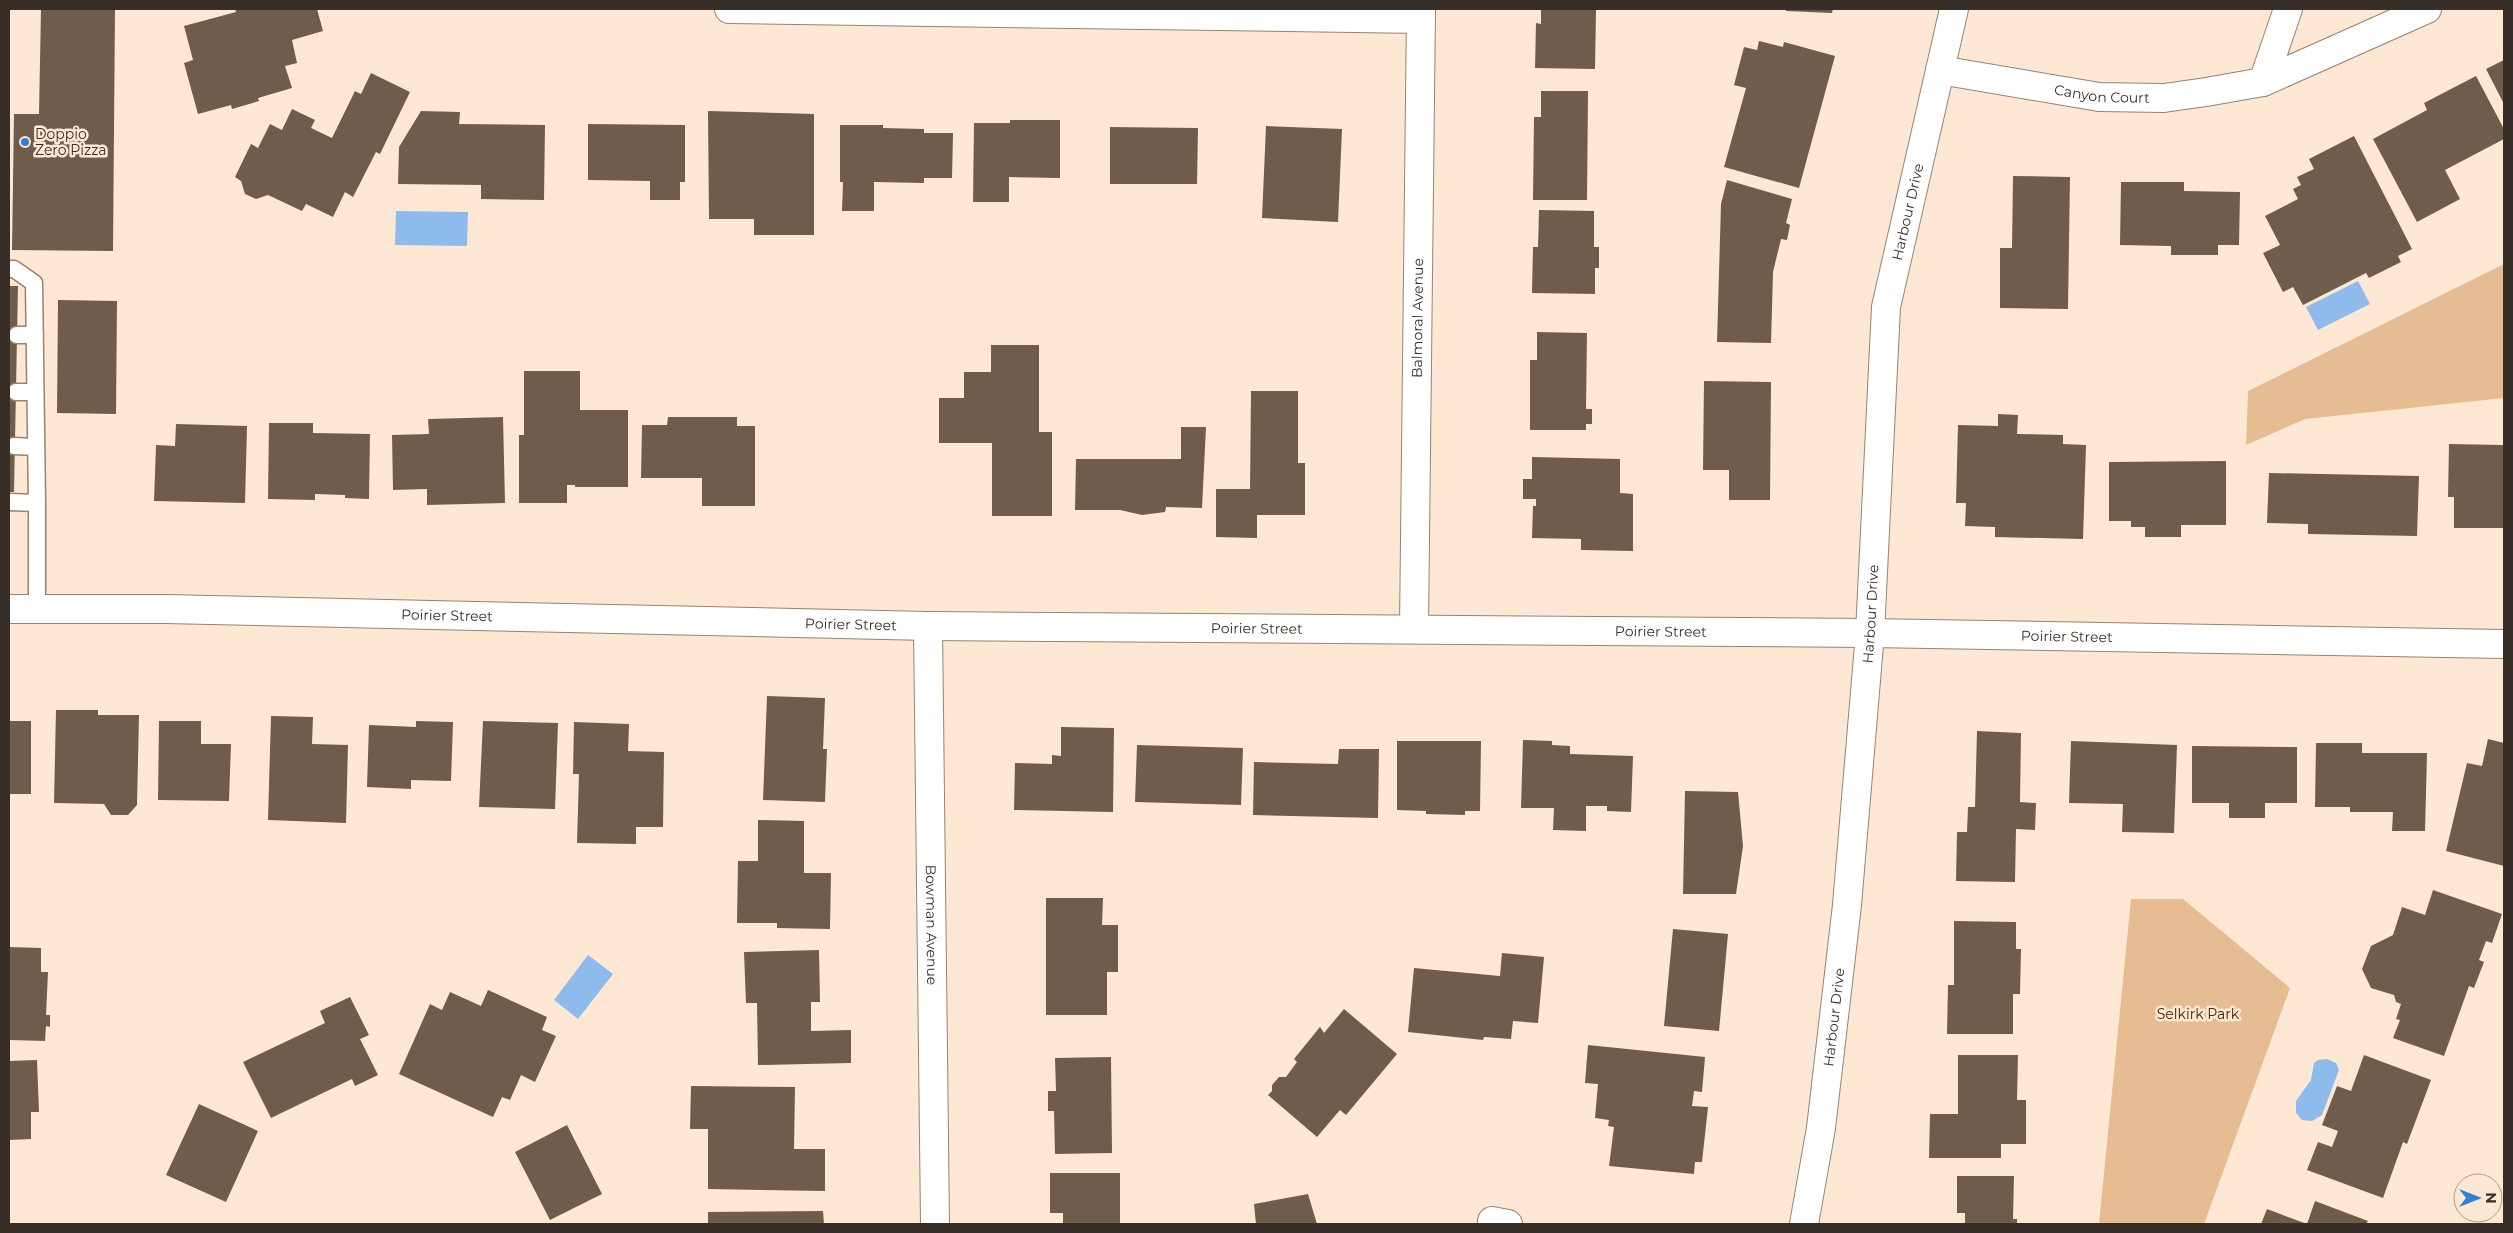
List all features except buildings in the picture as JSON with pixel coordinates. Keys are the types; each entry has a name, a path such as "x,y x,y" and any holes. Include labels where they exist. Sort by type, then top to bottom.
{"street":[{"path":"729,9 1420,14"},
{"name":"Harbour Drive","path":"1804,1224 1821,1128 1847,905 1870,633 1886,307 1954,9"},
{"path":"2263,82 2288,9"},
{"name":"Canyon Court","path":"1940,70 2099,97 2172,96 2263,82 2427,9"},
{"name":"Balmoral Avenue","path":"1414,628 1420,14"},
{"name":"Poirier Street","path":"9,609 166,609 928,626 1414,628 1870,633 2504,644"},
{"name":"Bowman Avenue","path":"928,626 934,1224"}],"lane":[{"path":"9,269 14,269 34,283 37,609"},
{"path":"17,335 35,335"},
{"path":"16,392 35,392"},
{"path":"14,446 36,446"},
{"path":"9,502 37,503"}],"green space":[{"path":"2504,264 2504,398 2305,419 2246,445 2248,391"},
{"name":"Selkirk Park","path":"2131,899 2183,899 2290,988 2204,1224 2099,1224"}],"water":[{"path":"396,211 468,212 467,246 395,245"},
{"path":"2358,281 2370,304 2318,330 2306,307"},
{"path":"588,955 613,974 578,1019 554,1000"},
{"path":"2327,1059 2336,1063 2339,1070 2322,1115 2312,1121 2302,1120 2296,1113 2296,1101 2311,1080 2314,1063 2318,1060"}],"place":[{"name":"Doppio Zero Pizza","path":"25,142"}]}
